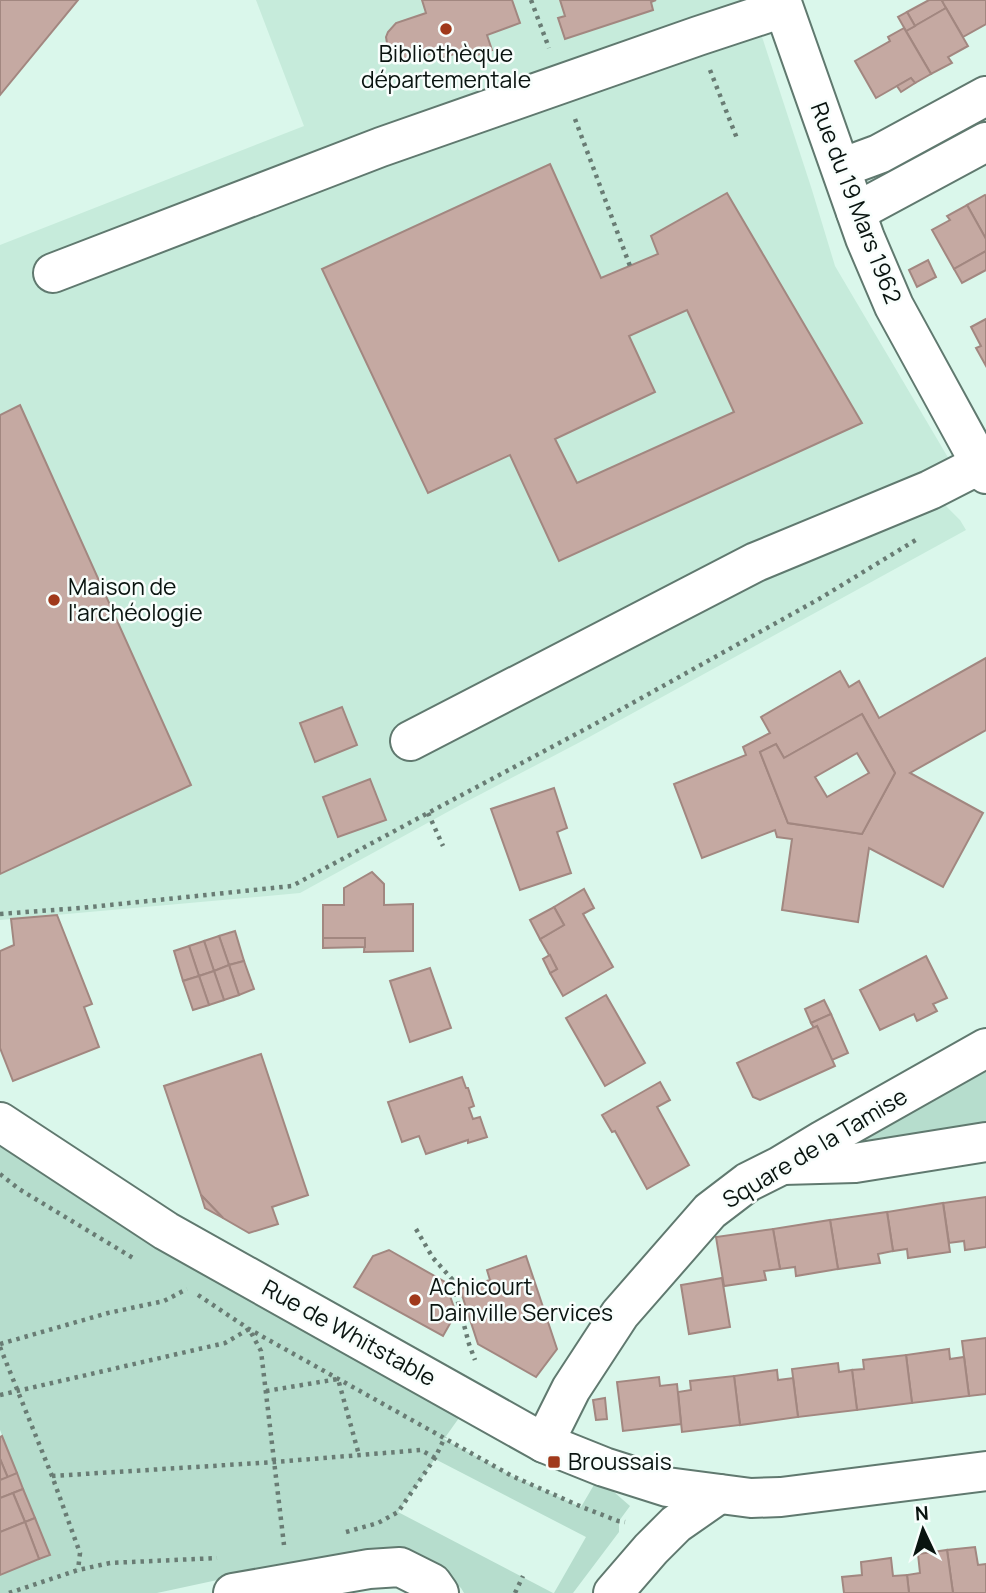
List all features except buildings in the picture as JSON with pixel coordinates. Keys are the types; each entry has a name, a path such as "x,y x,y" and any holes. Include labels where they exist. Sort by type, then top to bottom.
{"street":[{"path":"53,273 381,147 782,4"},
{"name":"Rue du 19 Mars 1962","path":"782,4 865,238 894,306 983,469"},
{"path":"841,168 879,154 986,96"},
{"path":"856,212 986,142"},
{"path":"410,741 756,562 983,469"},
{"name":"Square de la Tamise","path":"544,1443 571,1389 620,1314 710,1211 748,1182 986,1048"},
{"name":"Rue de Whitstable","path":"0,1122 166,1231 475,1383 544,1443 604,1467 667,1487 751,1498 781,1497 986,1471"},
{"path":"780,1166 855,1163 986,1142"},
{"path":"613,1593 676,1524 719,1494"},
{"path":"233,1593 369,1569 400,1567 432,1583 439,1593"}],"path":[{"path":"531,0 630,266"},
{"path":"698,36 738,141"},
{"path":"0,914 292,886 641,699 819,599 928,533"},
{"path":"428,813 443,846"},
{"path":"341,1533 378,1523 398,1512 435,1458 475,1383 469,1344 452,1279 433,1258 416,1229"},
{"path":"78,1570 80,1553 0,1346 108,1313 164,1301 187,1289"},
{"path":"0,1395 225,1343 249,1329 261,1351 284,1545 295,1542"},
{"path":"267,1391 338,1379 359,1455"},
{"path":"52,1476 421,1450 435,1458"},
{"path":"9,1593 78,1570 110,1563 220,1558"},
{"path":"515,1593 523,1576"}],"shaded area":[{"path":"256,0 750,0 835,266 953,466 930,490 960,520 966,530 300,893 0,920 0,245 304,126"},
{"path":"986,1058 986,1131 839,1149"},
{"path":"0,1122 471,1401 444,1439 512,1476 581,1507 598,1478 630,1506 619,1521 619,1532 573,1593 554,1593 586,1537 435,1459 398,1512 553,1593 464,1593 427,1560 236,1576 157,1593 0,1593 0,1575 49,1555 0,1430"}],"place":[{"name":"Bibliothèque départementale","path":"446,29"},
{"name":"Maison de l'archéologie","path":"54,600"},
{"name":"Achicourt Dainville Services","path":"415,1300"},
{"name":"Broussais","path":"554,1462"}]}
